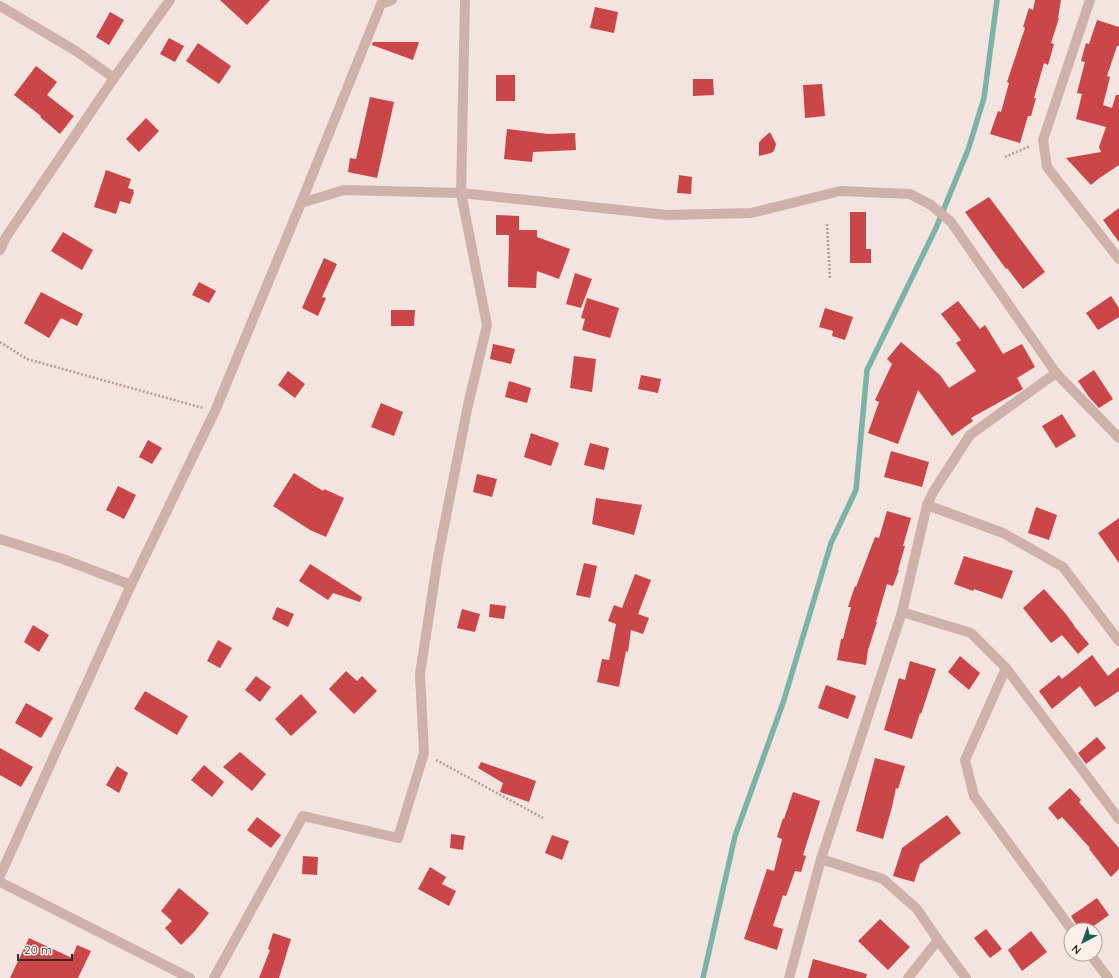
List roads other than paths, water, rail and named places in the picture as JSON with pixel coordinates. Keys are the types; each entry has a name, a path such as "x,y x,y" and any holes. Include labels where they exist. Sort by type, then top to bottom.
{"street":[{"path":"0,250 6,237 114,78 170,0"},
{"path":"0,876 131,585 215,411 301,202 379,2 392,0"},
{"path":"214,978 303,816 398,838 424,754 420,674 438,557 468,404 487,325 461,193 465,0"},
{"path":"1090,0 1043,140 1047,167 1119,259"},
{"path":"0,6 76,51 114,78"},
{"path":"301,202 344,190 461,193 667,215 751,213 840,191 910,194 931,206 951,222 1056,373 1119,438"},
{"path":"789,978 821,859 902,612 927,505 933,492 970,435 1056,373"},
{"path":"927,505 1003,533 1063,567 1119,641"},
{"path":"0,540 63,559 131,585"},
{"path":"902,612 971,633 1006,668 1119,819"},
{"path":"1006,668 965,760 968,774 974,796 1066,922"},
{"path":"821,859 883,879 917,908 966,978"},
{"path":"0,882 190,978"},
{"path":"908,978 938,940"},
{"path":"1096,962 1108,978"}],"waterway":[{"path":"703,978 735,836 783,703 831,543 856,490 867,370 936,228 968,150 984,98 997,0"}]}
